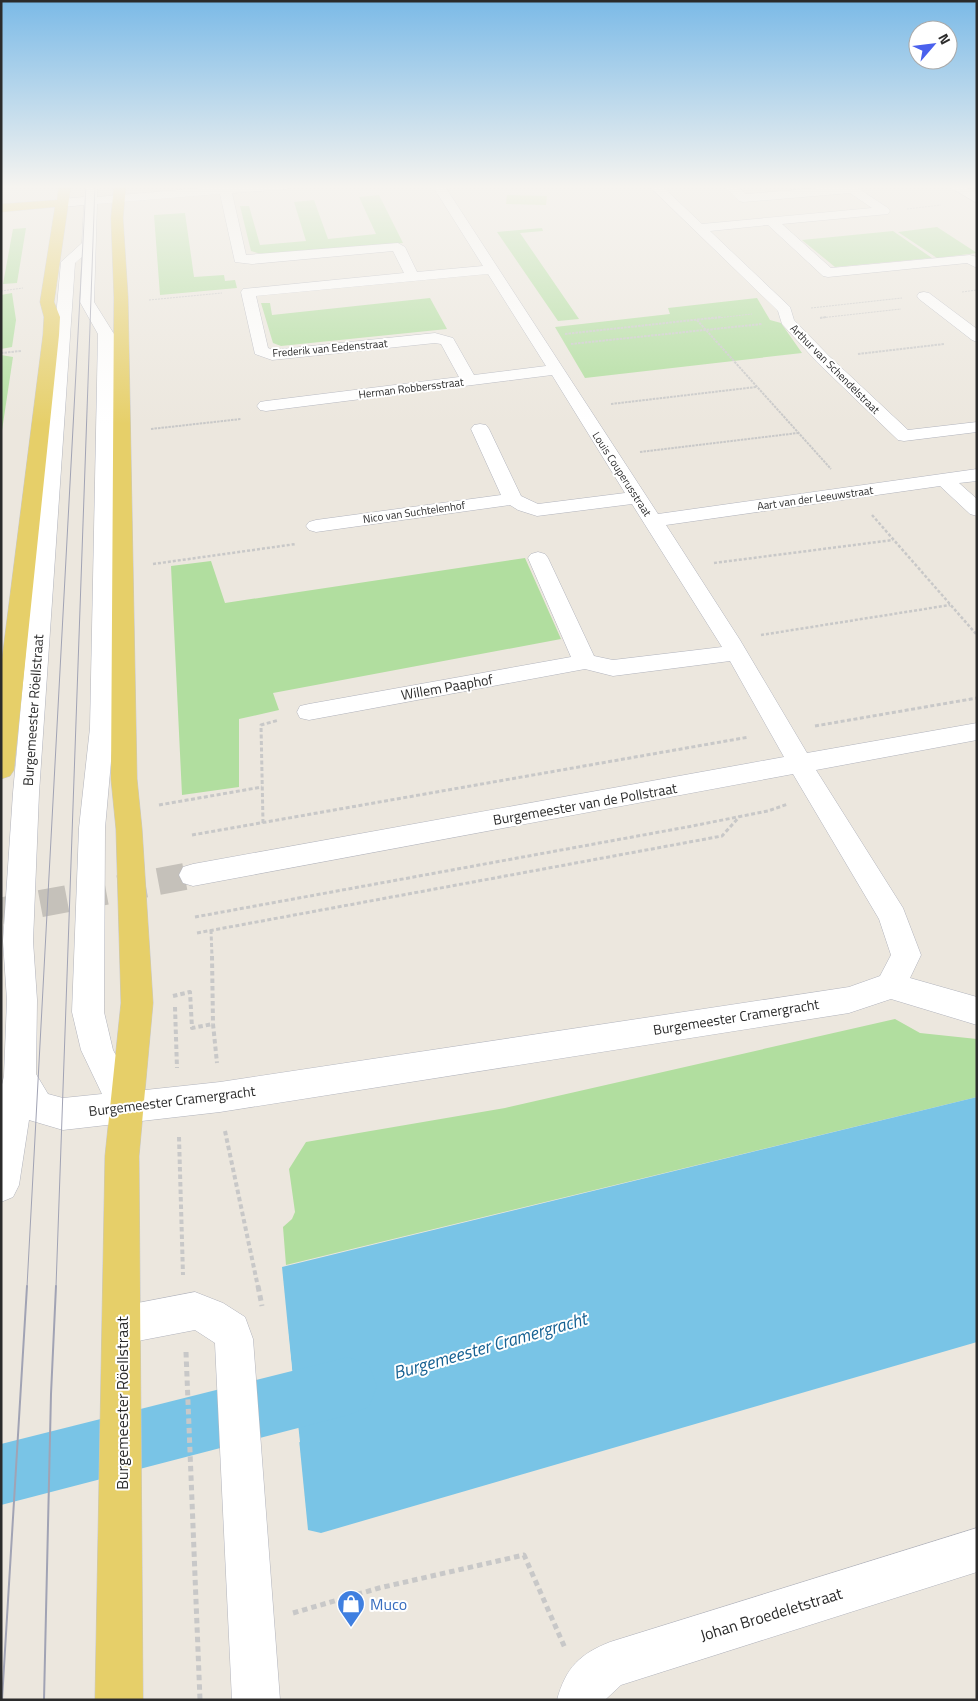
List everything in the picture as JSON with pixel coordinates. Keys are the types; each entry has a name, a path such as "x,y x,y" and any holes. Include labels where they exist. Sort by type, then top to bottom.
{"main road":[{"name":"Burgemeester Röellstraat","path":"1,770 51,335 52,317 47,302 53,264"},
{"name":"Burgemeester Röellstraat","path":"119,264 124,779 130,829 137,1003 122,1156 122,1490 119,1700"}],"street":[{"name":"Burgemeester Röellstraat","path":"1,1185 20,1076 22,1000 18,941 26,793 68,264"},
{"path":"88,264 87,302 106,334 102,728 92,828 88,1012 94,1046 127,1107"},
{"path":"407,264 413,277"},
{"name":"Louis Couperusstraat","path":"488,264 733,646 801,765"},
{"name":"Arthur van Schendelstraat","path":"738,264 785,310 787,321 823,359 904,436 977,427"},
{"path":"819,264 828,272 911,264"},
{"path":"248,292 491,269"},
{"name":"Frederik van Eedenstraat","path":"248,292 261,351 272,354 435,338 447,341 469,381"},
{"path":"924,296 977,337"},
{"name":"Herman Robbersstraat","path":"266,406 556,370"},
{"path":"480,429 513,499 525,506 538,510 638,497"},
{"name":"Aart van der Leeuwstraat","path":"653,521 977,475"},
{"path":"944,479 977,510"},
{"name":"Nico van Suchtelenhof","path":"316,526 513,499"},
{"path":"538,558 585,662"},
{"name":"Willem Paaphof","path":"309,712 585,662 613,668 733,646"},
{"name":"Burgemeester van de Pollstraat","path":"193,875 801,765 977,731"},
{"path":"801,765 893,916 906,955 891,986 977,1011"},
{"name":"Burgemeester Cramergracht","path":"20,1076 37,1107 63,1114 220,1097 849,1000 891,986"},
{"path":"122,1325 195,1311 231,1330 236,1347 240,1458 256,1700"},
{"name":"Johan Broedeletstraat","path":"582,1694 594,1675 610,1665 977,1550"}],"path":[{"path":"1,291 24,288"},
{"path":"140,300 248,292"},
{"path":"696,320 852,492 977,635"},
{"path":"823,359 948,343"},
{"path":"1,353 25,350"},
{"path":"580,408 757,386"},
{"path":"150,430 247,418 253,410 266,406"},
{"path":"611,456 799,433"},
{"path":"153,564 308,542 316,526"},
{"path":"682,567 894,540"},
{"path":"733,646 951,605"},
{"path":"192,835 977,698"},
{"path":"263,823 260,725 309,712"},
{"path":"158,805 262,787"},
{"path":"195,916 741,816 818,795"},
{"path":"197,933 722,836 741,816"},
{"path":"211,930 213,1024"},
{"path":"175,996 184,1313 200,1700"},
{"path":"250,1625 393,1583 524,1555 582,1694"}],"green space":[{"path":"7,264 20,264 17,283 3,284"},
{"path":"158,264 192,264 194,277 224,275 225,281 235,280 237,288 160,295"},
{"path":"519,264 542,264 579,319 558,321"},
{"path":"832,264 863,264 835,267"},
{"path":"12,293 16,320 12,347 1,349 1,295"},
{"path":"430,298 447,329 281,346 273,343 261,303 270,303 272,315"},
{"path":"757,298 770,320 781,323 802,353 585,378 555,327 670,314 668,308"},
{"path":"1,355 13,357 1,437"},
{"path":"525,558 561,639 273,693 279,710 239,719 239,787 182,795 171,566 211,561 225,603"},
{"path":"895,1019 920,1033 977,1039 977,1097 286,1265 283,1227 292,1219 295,1212 289,1169 306,1142 505,1108"}],"water":[{"path":"977,1097 977,1342 321,1533 308,1530 282,1267"}],"pier":[{"path":"288,1333 300,1442 297,1443 286,1334"}],"waterway":[{"name":"Burgemeester Cramergracht","path":"1,1475 348,1386"}],"tunnel":[{"path":"1,911 193,875"}],"tram line":[{"path":"27,1287 82,264"},
{"path":"56,1287 92,264"},
{"path":"2,1700 27,1286"},
{"path":"44,1700 51,1394 56,1286"}],"place":[{"name":"Muco","path":"351,1628"}]}
